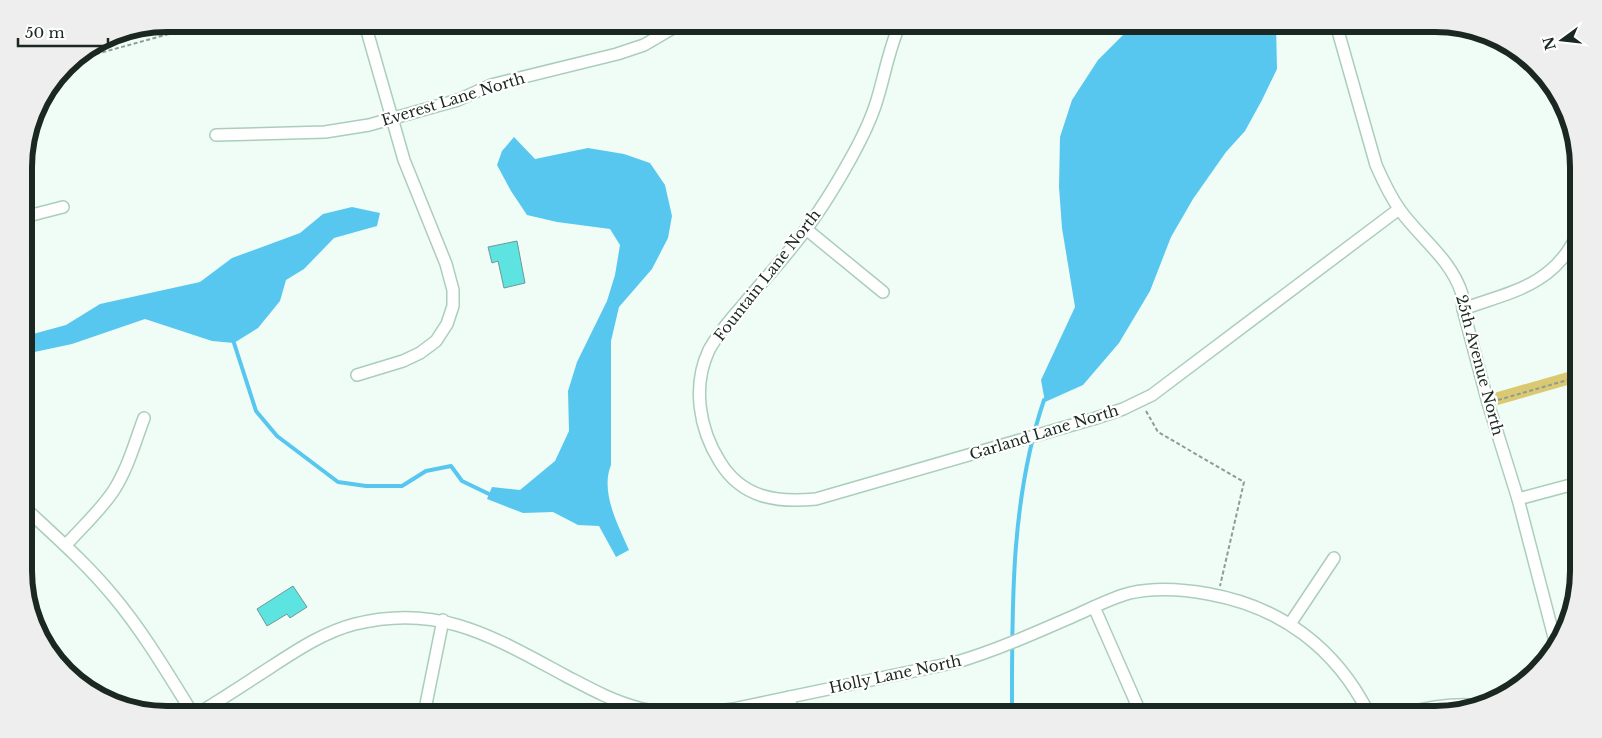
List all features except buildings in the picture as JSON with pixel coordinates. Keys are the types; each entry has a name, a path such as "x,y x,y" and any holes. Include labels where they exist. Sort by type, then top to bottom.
{"street":[{"path":"357,376 403,361 420,353 436,341 447,324 454,306 453,290 446,264 404,160 367,32"},
{"name":"Everest Lane North","path":"216,135 326,132 348,129 458,100 492,85 617,54 644,45 666,32"},
{"name":"Fountain Lane North","path":"752,493 723,468 706,436 699,393 702,372 709,351 720,332 806,229 850,159 865,131 876,102 892,40 896,32"},
{"name":"25th Avenue North","path":"1338,32 1376,165 1385,185 1399,209 1449,268 1462,294 1463,309 1488,403 1518,499 1553,634"},
{"path":"33,215 64,206"},
{"name":"Garland Lane North","path":"752,493 772,500 794,502 816,499 1123,409 1152,395 1399,209"},
{"path":"806,229 883,292"},
{"path":"1463,309 1526,288 1544,277 1560,262 1570,249"},
{"path":"66,545 98,511 114,490 126,468 144,418"},
{"path":"1518,499 1570,485"},
{"path":"33,515 95,575 144,636 188,706"},
{"path":"1290,624 1334,558"},
{"name":"Holly Lane North","path":"746,706 957,662 988,652 1128,594 1173,588 1218,595 1247,603 1275,615 1290,624 1324,650 1344,672 1365,705"},
{"path":"1094,607 1137,705"},
{"name":"Holly Lane North","path":"210,706 296,651 324,636 353,624 384,618 443,620 476,630 616,701 631,706"},
{"path":"426,706 443,620"},
{"path":"790,697 792,706"},
{"path":"615,706 616,701"}],"path":[{"path":"92,55 176,32"},
{"path":"1488,403 1570,379"},
{"path":"1140,400 1158,432 1244,482 1218,595"}],"shaded area":[{"path":"1570,371 1570,384 1498,405 1494,393"}],"water":[{"path":"1126,32 1276,32 1277,69 1262,100 1245,131 1226,152 1193,199 1171,237 1150,291 1119,343 1083,385 1045,402 1041,380 1075,307 1062,228 1059,187 1060,137 1072,100 1098,60"},
{"path":"514,137 535,159 588,148 624,154 650,163 665,185 672,216 668,238 652,269 619,307 611,341 611,465 608,475 608,486 612,508 629,550 616,557 599,526 578,525 553,512 523,513 487,499 492,487 520,490 555,461 569,431 568,391 577,362 607,301 615,275 620,245 610,229 557,222 527,215 497,165 502,151"},
{"path":"352,207 380,213 377,226 334,238 304,269 286,280 280,301 258,328 234,343 212,341 145,319 72,344 33,352 33,334 66,325 100,304 200,282 232,258 300,233 323,214"}],"waterway":[{"path":"234,343 256,411 277,436 338,482 366,486 402,486 426,471 451,466 462,481 489,494"},
{"path":"1012,705 1013,595 1019,516 1033,438 1044,400"}]}
